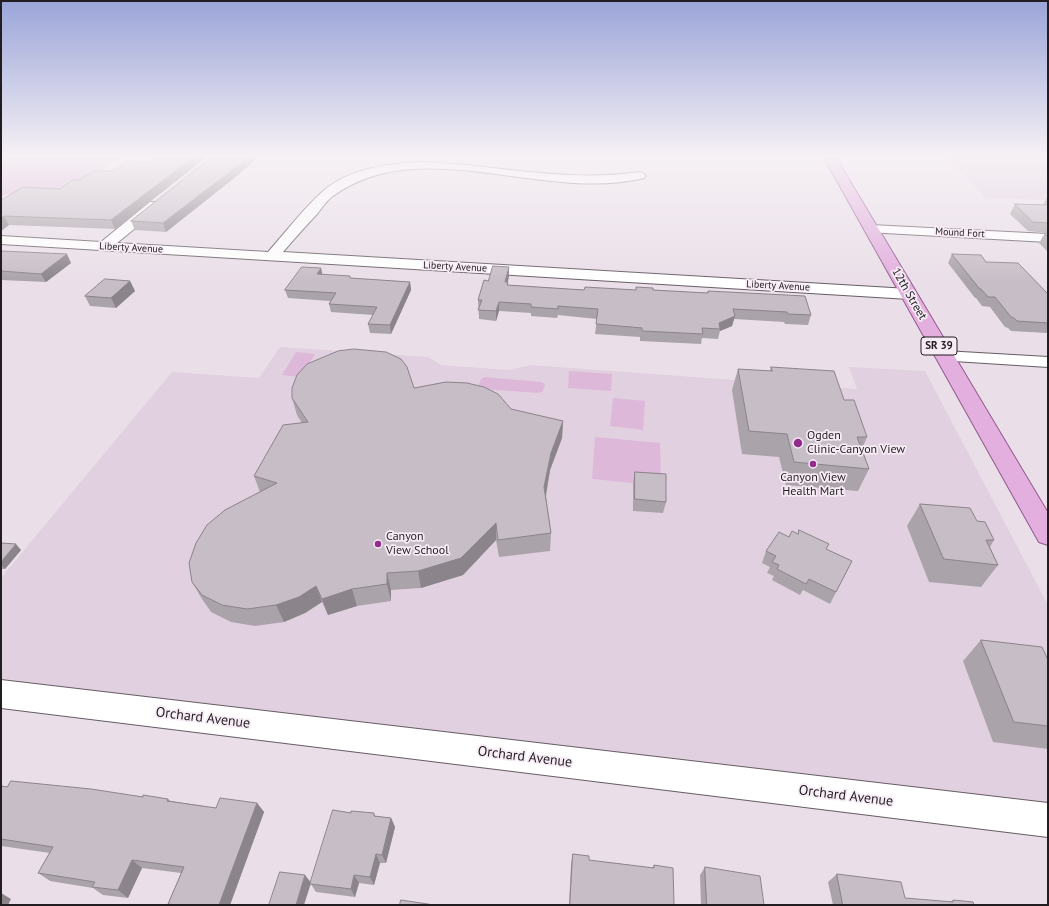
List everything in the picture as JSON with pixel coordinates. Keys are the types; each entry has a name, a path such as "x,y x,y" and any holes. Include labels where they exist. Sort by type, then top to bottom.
{"main road":[{"name":"12th Street","path":"853,198 1048,535"}],"street":[{"path":"104,246 164,198"},
{"path":"272,256 322,198"},
{"name":"Mound Fort","path":"871,229 1048,238"},
{"name":"Liberty Avenue","path":"1,240 909,294"},
{"path":"944,356 1048,362"},
{"name":"Orchard Avenue","path":"1,694 1048,820"}],"shaded area":[{"path":"995,198 1048,198 1048,200"},
{"name":"Canyon View School","path":"280,347 428,357 441,365 508,370 531,365 857,389 849,367 925,371 1048,605 1048,805 1,686 1,578 172,372 259,378"},
{"path":"296,352 315,354 301,377 282,375"},
{"path":"569,371 612,374 611,391 568,388"},
{"path":"484,377 541,382 545,384 543,391 539,393 481,389 478,387 481,379"},
{"path":"613,398 645,401 643,430 610,426"},
{"path":"595,437 660,443 661,486 592,479"}],"building":[{"path":"4,198 140,198 111,220 4,216 1,218 1,200"},
{"path":"160,198 195,198 163,223 131,221"},
{"path":"1015,204 1048,205 1048,223 1033,222"},
{"path":"1,251 67,254 41,274 1,271"},
{"path":"952,254 981,255 986,262 1018,263 1048,294 1048,323 1017,321 1011,317 995,297 988,297 980,289"},
{"path":"493,266 509,267 505,282 508,282 507,285 584,290 585,287 636,290 636,287 653,288 653,290 708,293 708,291 805,296 811,315 733,309 735,316 719,323 720,329 702,328 703,334 642,331 642,328 596,324 598,309 558,306 558,309 531,307 531,304 499,302 496,311 478,310 482,300 478,300 484,280 488,281"},
{"path":"302,267 321,268 317,274 410,282 390,325 368,324 377,307 329,304 336,293 285,290"},
{"path":"105,279 130,281 111,298 85,296"},
{"name":"Canyon View School","path":"354,349 386,352 401,359 407,367 414,388 446,382 467,383 484,387 498,394 511,409 563,421 551,453 544,487 551,533 498,540 496,523 461,558 418,571 387,573 387,584 352,589 322,599 316,586 299,597 276,605 247,609 222,605 202,595 192,582 189,563 196,543 207,525 225,510 277,483 254,476 283,425 308,422 292,398 292,388 297,375 307,364 338,351"},
{"name":"Ogden Clinic-Canyon View","path":"771,367 834,371 844,400 854,400 867,437 857,437 869,469 794,462 787,434 749,431 738,369 772,371"},
{"path":"635,472 666,474 666,502 635,499"},
{"path":"920,504 970,508 977,521 985,522 994,540 986,540 998,565 944,559"},
{"path":"799,530 829,544 826,549 852,561 836,592 809,579 806,584 777,569 779,565 772,562 776,556 766,551 779,532 789,537 792,531 798,534"},
{"path":"1,543 16,544 1,562"},
{"path":"981,640 1042,647 1048,660 1048,726 1014,722"},
{"path":"11,781 91,789 143,797 143,795 168,799 167,801 216,808 220,798 257,803 219,905 176,905 168,904 184,867 132,860 118,890 92,887 95,882 38,873 53,847 1,839 1,786 7,787"},
{"path":"333,810 351,813 351,811 374,813 374,816 391,818 382,855 376,854 370,877 354,875 351,889 310,884"},
{"path":"573,854 589,856 589,860 654,868 654,865 673,868 674,905 570,905"},
{"path":"705,867 760,876 764,905 707,905"},
{"path":"280,872 305,875 296,905 269,905"},
{"path":"837,874 901,882 905,898 973,902 974,905 843,905"},
{"path":"401,900 434,905 400,905"}],"place":[{"name":"Ogden Clinic-Canyon View","path":"798,443"},
{"name":"Canyon View Health Mart","path":"813,464"},
{"name":"Canyon View School","path":"378,544"}]}
